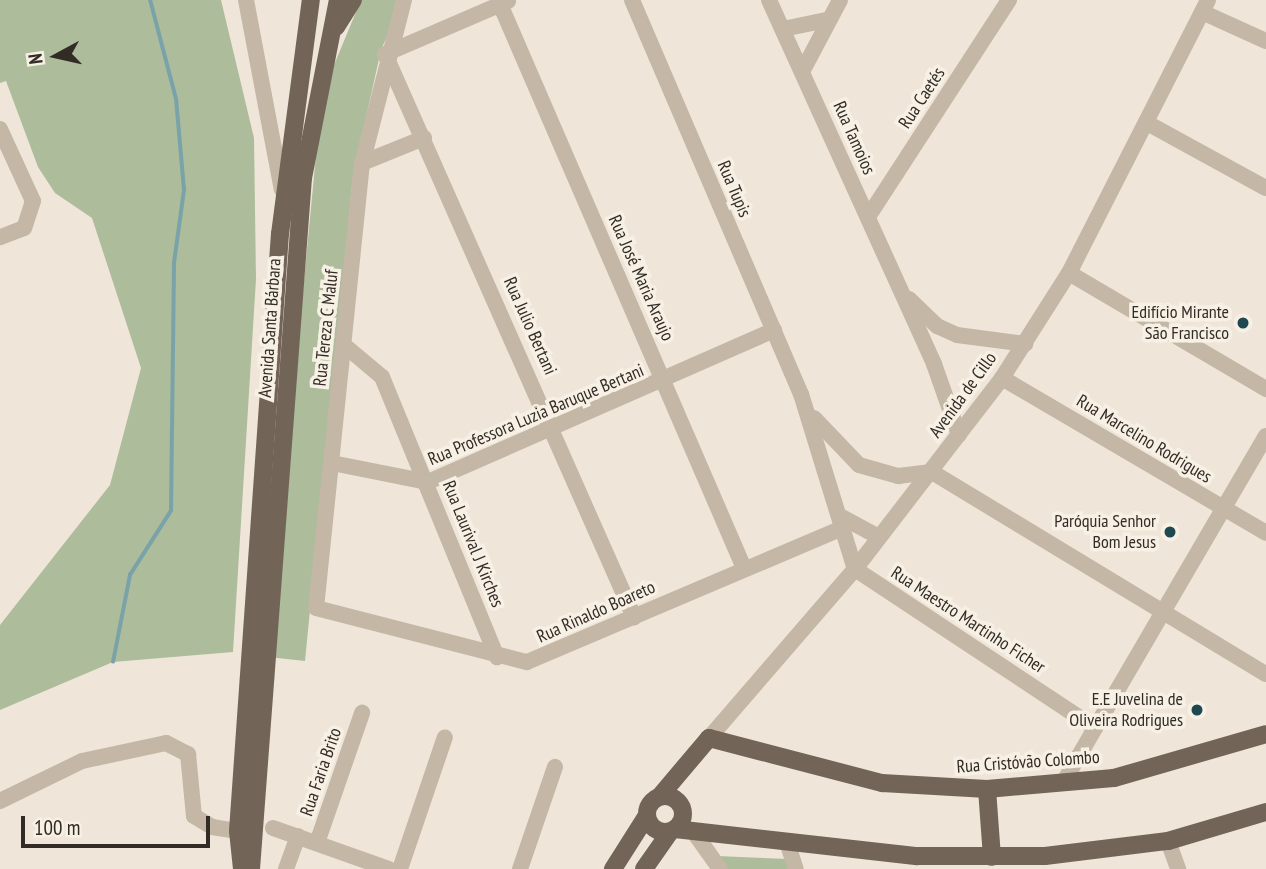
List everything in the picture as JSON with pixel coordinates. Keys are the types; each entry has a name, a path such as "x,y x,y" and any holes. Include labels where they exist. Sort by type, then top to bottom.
{"main road":[{"name":"Avenida Santa Bárbara","path":"260,662 283,196 311,0"},
{"name":"Avenida Santa Bárbara","path":"260,662 303,178 325,44 338,0"},
{"path":"325,44 353,0"},
{"path":"242,869 238,831 260,662"},
{"path":"251,869 260,662"},
{"name":"Rua Cristóvão Colombo","path":"709,738 869,781 987,789 1063,783 1159,768 1266,734"},
{"name":"Avenida de Cillo","path":"646,817 660,796 709,738"},
{"path":"644,869 681,822 683,768"},
{"path":"987,789 992,858"},
{"path":"660,796 681,822"},
{"path":"613,869 646,817 652,828 681,822 725,832 919,862 967,857 1047,863 1168,841 1266,813"},
{"path":"967,857 990,832"}],"street":[{"name":"Rua Tereza C Maluf","path":"316,608 362,163 385,54 404,0"},
{"name":"Rua Tupis","path":"632,0 801,394 855,569"},
{"name":"Rua Tamoios","path":"769,0 934,363 959,435"},
{"path":"803,70 827,20 840,0"},
{"name":"Rua Caetés","path":"868,217 1009,0"},
{"path":"247,2 283,196"},
{"path":"385,54 505,2"},
{"name":"Rua José Maria Araujo","path":"505,2 744,568"},
{"path":"1205,6 1266,41"},
{"name":"Avenida de Cillo","path":"709,738 855,569 877,536 932,472 1002,378 1069,273 1149,124 1205,6"},
{"path":"783,29 827,20"},
{"name":"Rua Julio Bertani","path":"385,54 555,428 634,617"},
{"path":"1149,124 1266,188"},
{"path":"0,129 33,201 24,228 0,237"},
{"path":"362,163 424,138"},
{"path":"1069,273 1266,388"},
{"name":"Rua Tamoios","path":"902,292 937,326 957,334 1025,344"},
{"name":"Rua Professora Luzia Baruque Bertani","path":"428,482 774,330"},
{"path":"934,363 938,349 957,334"},
{"name":"Rua Laurival J Kirches","path":"344,345 382,377 428,482 497,657"},
{"name":"Rua Marcelino Rodrigues","path":"1002,378 1266,533"},
{"name":"Rua Tupis","path":"801,394 840,450 878,473 932,472"},
{"path":"1063,783 1266,436"},
{"path":"820,454 840,450"},
{"path":"332,463 428,482"},
{"path":"932,472 1266,674"},
{"path":"841,522 877,536"},
{"name":"Rua Rinaldo Boareto","path":"316,608 497,657 527,662 549,656 841,522"},
{"name":"Rua Maestro Martinho Ficher","path":"855,569 1096,727"},
{"name":"Rua Faria Brito","path":"317,844 362,713"},
{"path":"400,869 445,737"},
{"path":"0,801 82,761 166,743 188,754 194,816 212,827 238,831"},
{"path":"520,869 555,767"},
{"path":"681,822 720,869"},
{"path":"272,828 389,869"},
{"name":"Rua Faria Brito","path":"286,869 298,836"},
{"path":"1168,841 1178,869"},
{"path":"787,842 796,869"}],"green space":[{"path":"0,0 221,0 254,138 256,279 233,652 113,662 0,710 0,625 110,485 141,368 92,218 55,193 38,167 6,81 0,83"},
{"path":"361,0 403,0 381,50 353,176 305,661 268,657 317,145 334,65"},
{"path":"717,856 788,859 791,869 727,869"}],"waterway":[{"path":"113,662 130,575 171,511 174,263 184,190 176,99 150,0"}],"place":[{"name":"Edifício Mirante São Francisco","path":"1243,323"},
{"name":"Paróquia Senhor Bom Jesus","path":"1170,532"},
{"name":"E.E Juvelina de Oliveira Rodrigues","path":"1197,710"}]}
